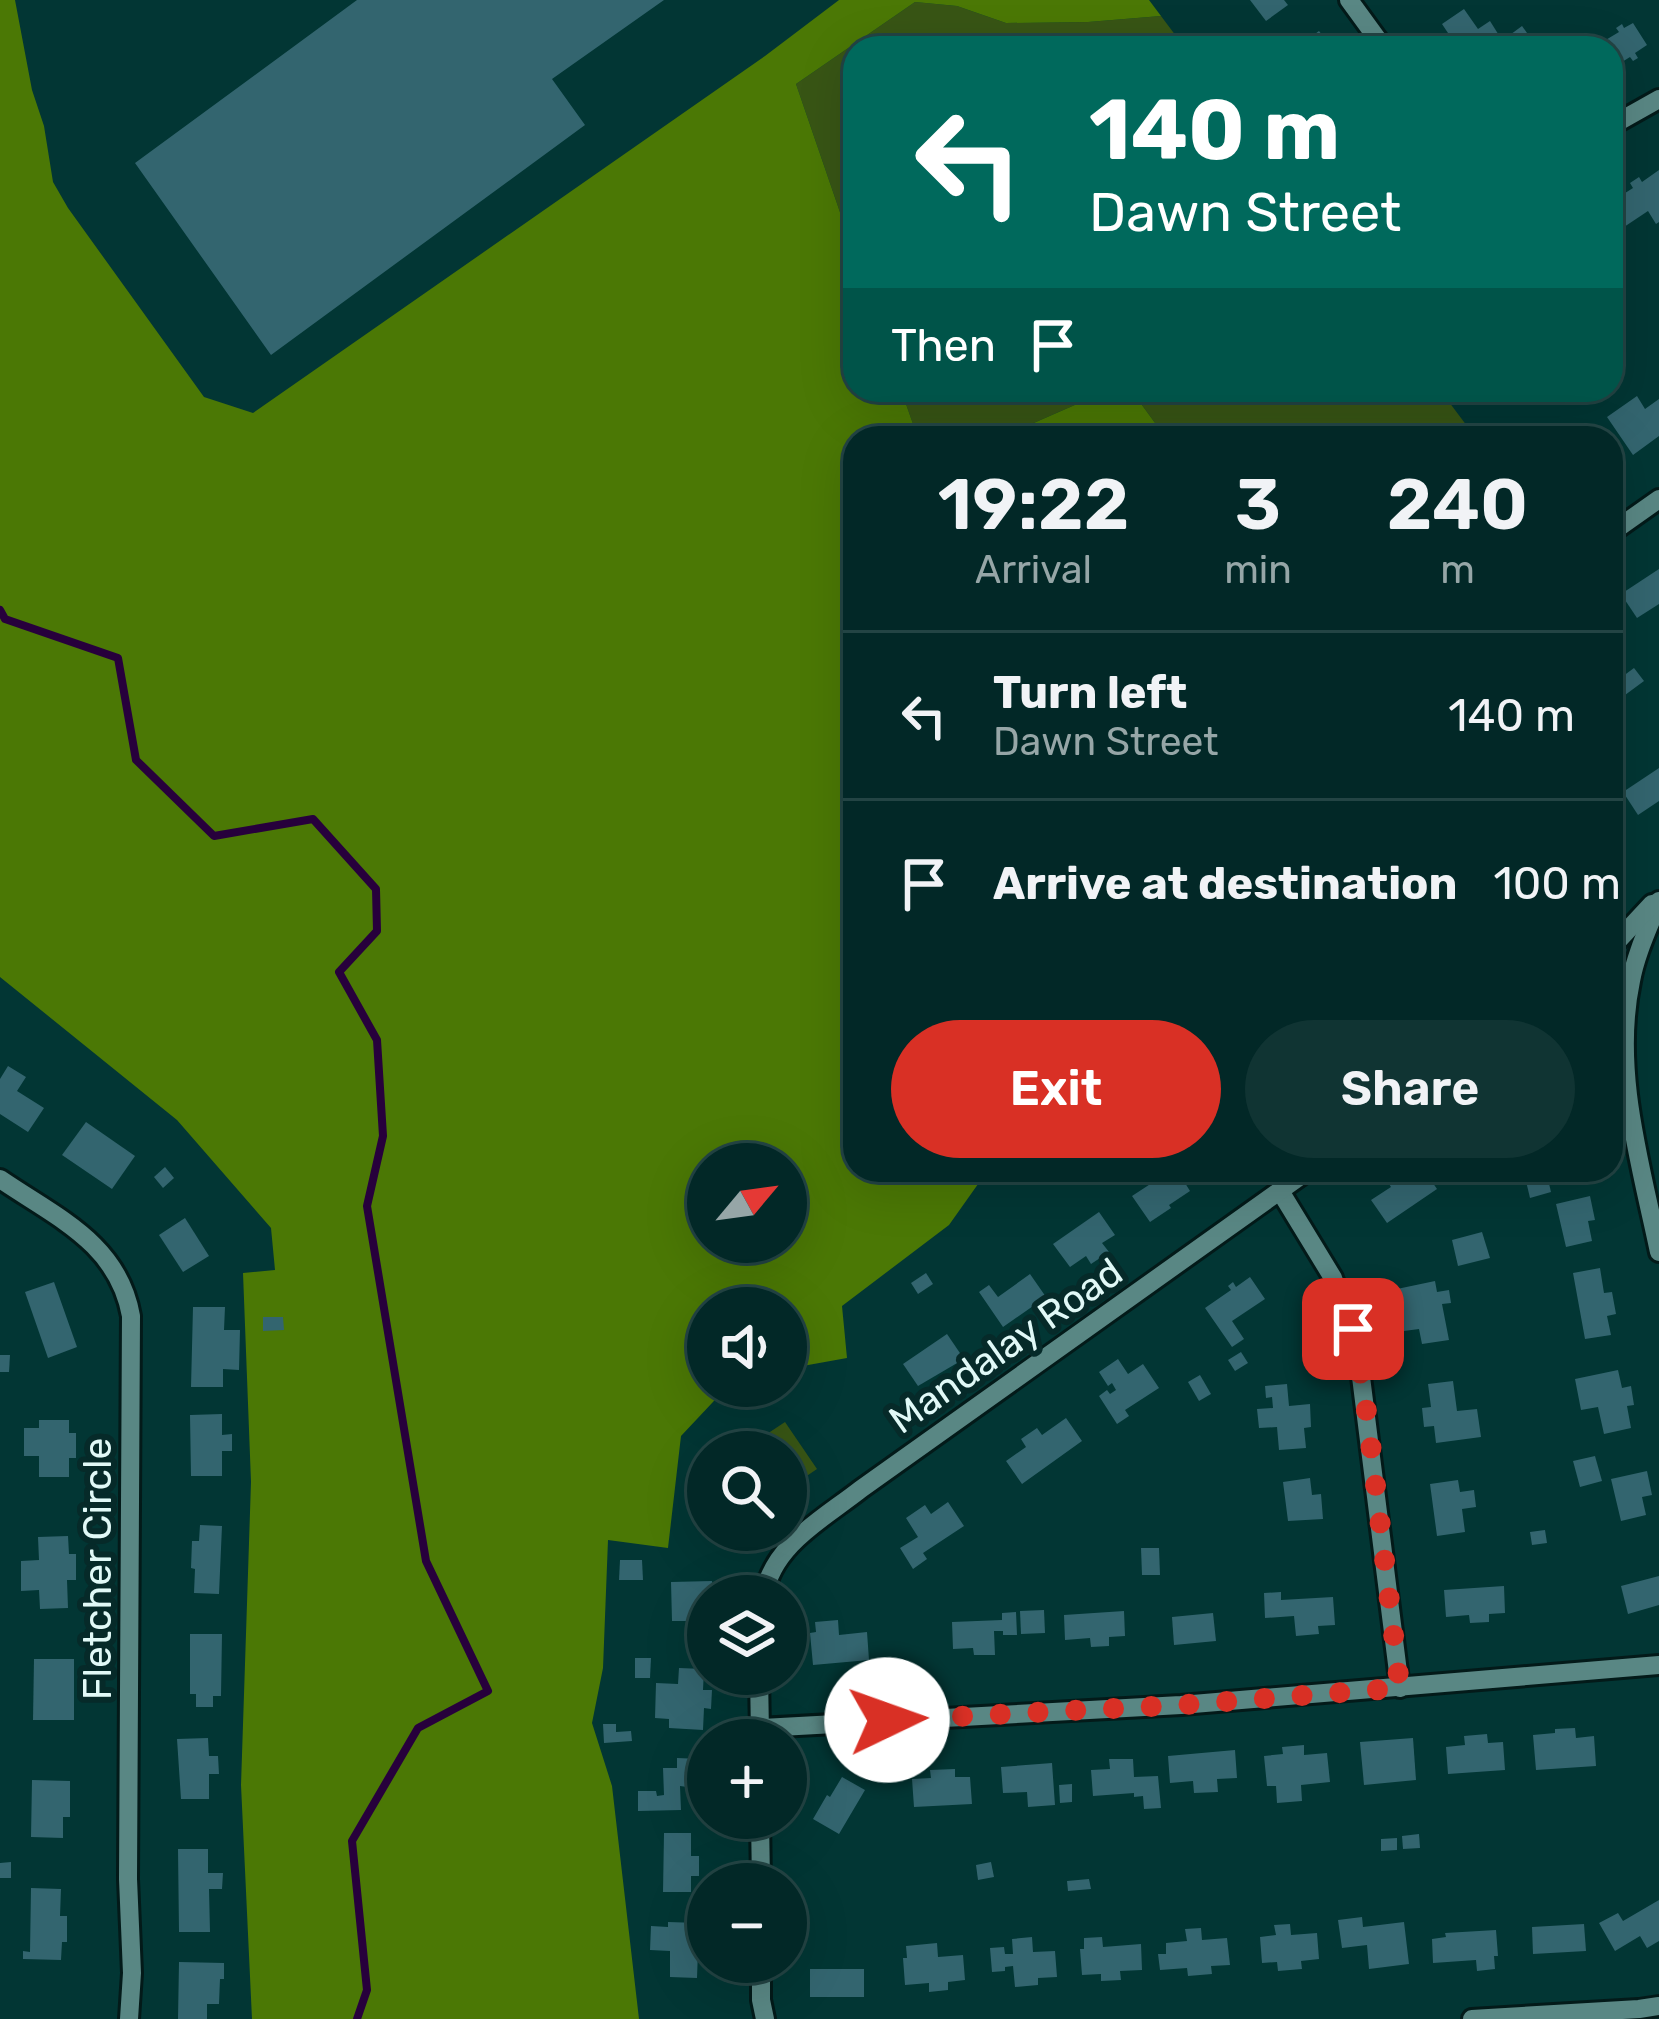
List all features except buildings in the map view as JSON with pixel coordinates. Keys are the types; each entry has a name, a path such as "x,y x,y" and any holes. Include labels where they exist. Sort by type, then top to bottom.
{"street":[{"path":"1349,0 1375,36"},
{"path":"1623,119 1659,99"},
{"path":"1623,524 1659,499"},
{"path":"1623,937 1659,898"},
{"path":"1659,898 1640,948 1627,1005 1625,1059 1659,1252"},
{"path":"1623,1111 1635,1130"},
{"name":"Fletcher Circle","path":"0,1179 102,1251 120,1277 131,1316 129,2019"},
{"name":"Mandalay Road","path":"771,1575 775,1561 814,1526 1293,1182"},
{"path":"1280,1191 1333,1278 1353,1329 1400,1688"},
{"path":"807,1731 1659,1665"},
{"path":"761,1983 765,2019"},
{"path":"1472,2019 1659,2006"}],"green space":[{"path":"0,0 15,0 53,182 68,208 204,397 253,413 839,0 1149,0 1161,16 1006,23 957,6 915,2 866,36 843,36 843,52 796,84 843,221 843,402 905,402 914,426 843,426 843,1182 979,1182 949,1225 842,1306 847,1358 807,1365 807,1287 687,1287 687,1407 708,1407 681,1436 668,1548 608,1540 603,1668 592,1723 612,1786 639,2019 252,2019 241,1785 251,1482 243,1273 275,1270 271,1228 177,1120 0,977"},
{"path":"915,2 957,6 1006,23 1161,16 1176,36 866,36"},
{"path":"843,52 843,221 796,84"},
{"path":"905,402 1082,402 1027,426 914,426"},
{"path":"1082,402 1140,402 1157,426 1027,426"},
{"path":"1140,402 1449,402 1467,426 1157,426"},
{"path":"807,1454 817,1469 807,1476"}],"waterway":[{"path":"0,610 5,619 118,658 136,760 214,836 313,819 376,889 377,931 339,972 377,1040 383,1136 367,1206 426,1561 488,1691 418,1728 352,1841 367,1990 357,2019"}],"route":[{"path":"887,1720 1400,1688 1353,1329"}]}
